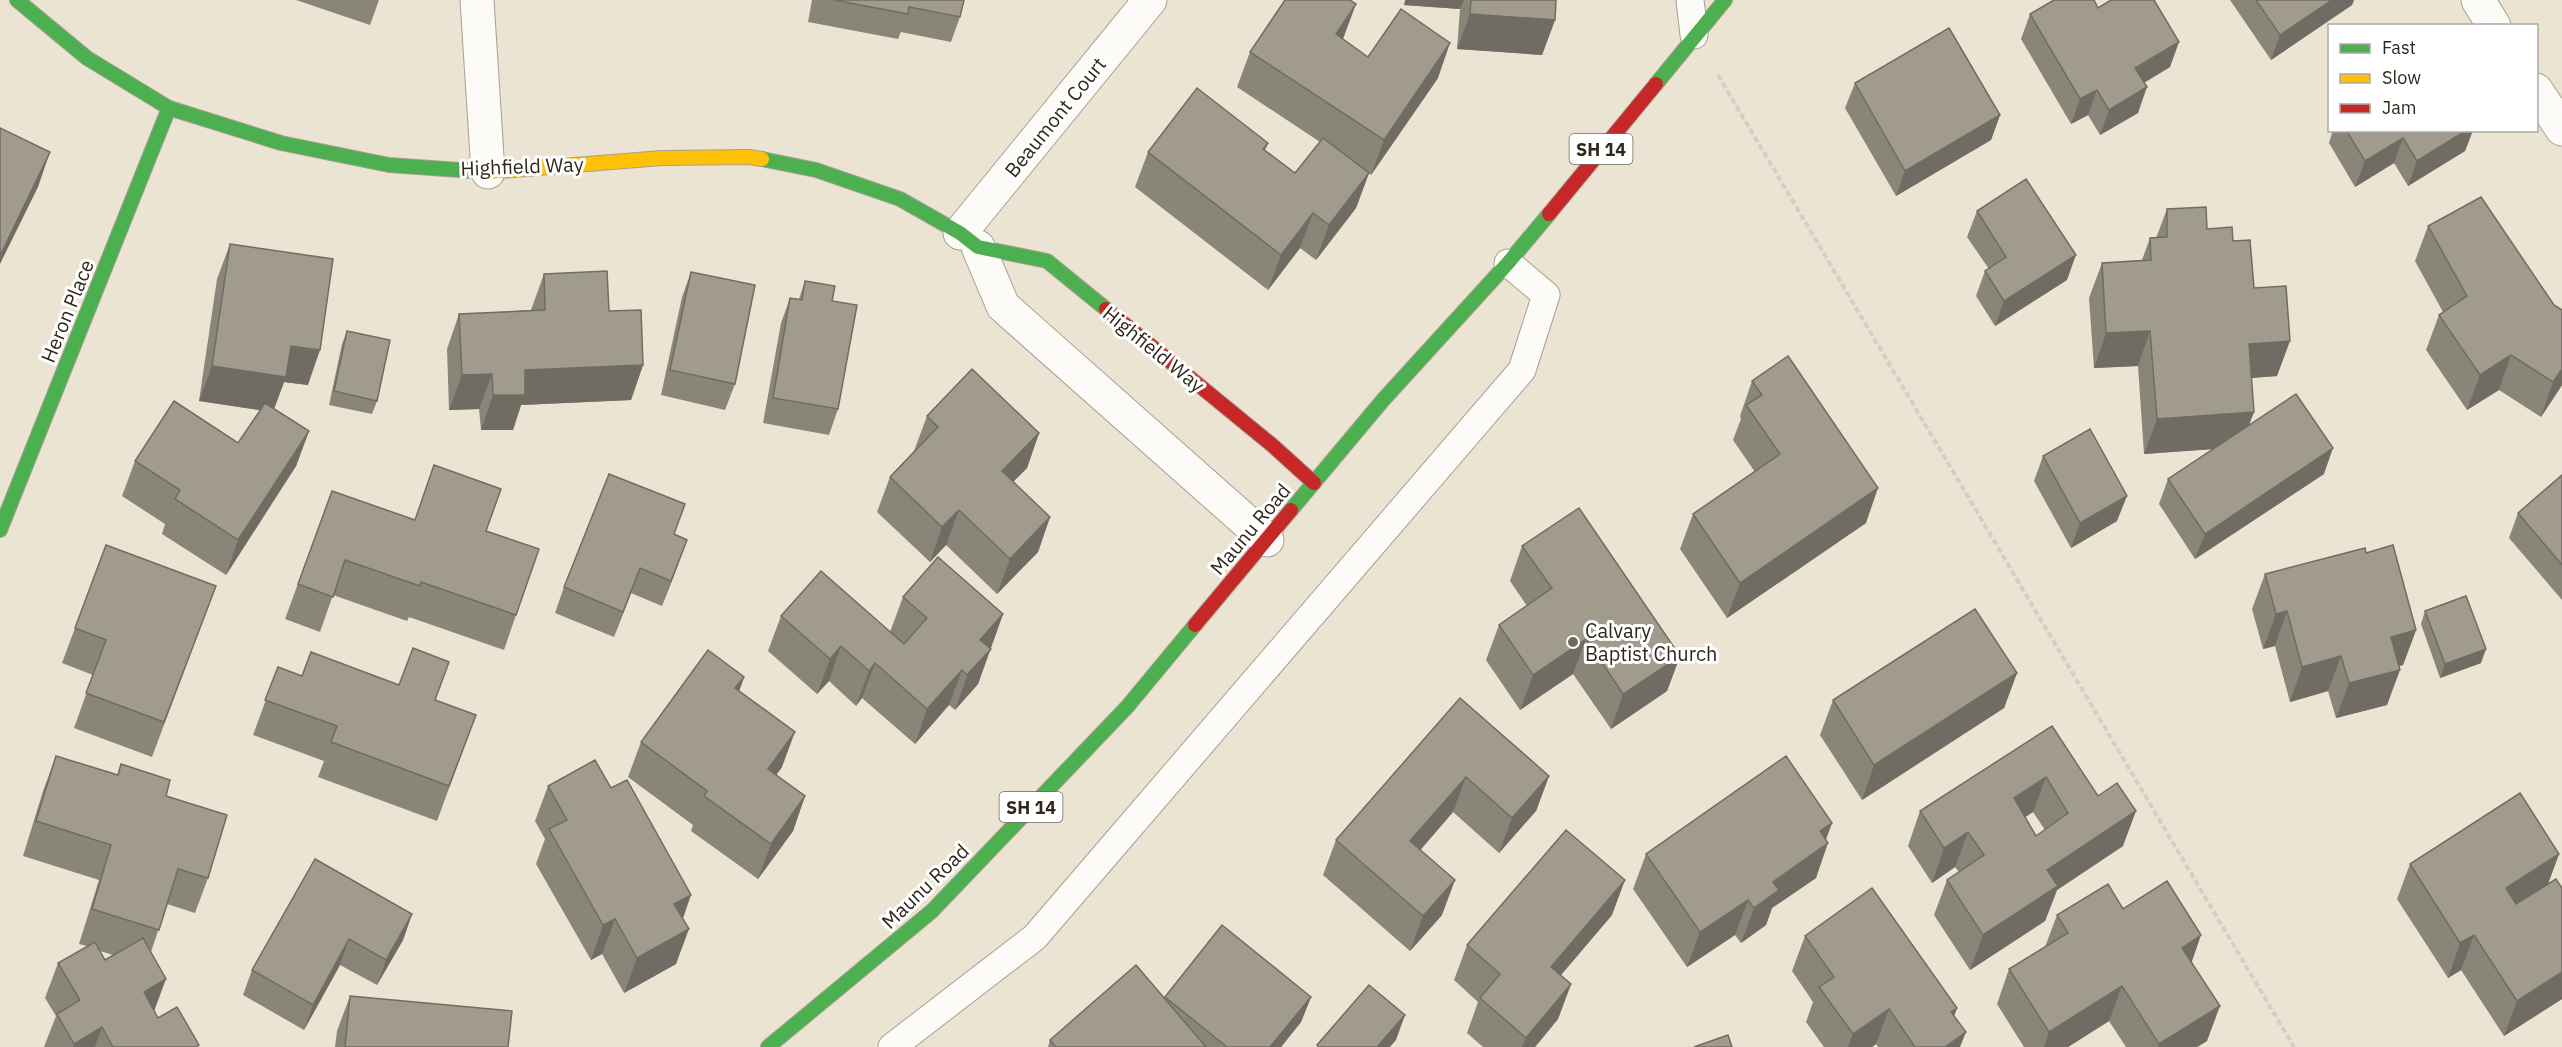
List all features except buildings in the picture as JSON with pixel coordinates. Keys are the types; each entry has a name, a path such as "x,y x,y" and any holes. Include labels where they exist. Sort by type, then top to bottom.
{"street":[{"name":"Highfield Way","path":"17,0 87,58 169,108 280,142 389,165 488,172 662,158 749,158 816,170 900,199 969,240 1047,261 1272,445 1314,483"},
{"path":"477,0 488,172"},
{"name":"Beaumont Court","path":"969,240 1150,0"},
{"name":"Maunu Road","path":"768,1047 932,911 1127,707 1383,400 1508,263 1725,0"},
{"path":"2478,0 2493,24"},
{"path":"2538,93 2562,129"},
{"name":"Heron Place","path":"0,530 169,108"},
{"path":"969,240 1003,306 1267,540"}],"lane":[{"path":"1690,0 1694,35"},
{"path":"892,1047 1035,937 1522,370 1546,295 1508,263"}],"path":[{"path":"1694,35 2294,1047"}],"traffic: fast":[{"path":"17,0 87,58 169,108 281,143 389,165 474,171"},
{"path":"1656,84 1725,0"},
{"path":"0,530 169,108"},
{"path":"762,159 816,170 900,199 960,233 978,247 1047,261 1106,309"},
{"path":"1291,510 1383,400 1508,263 1549,214"},
{"path":"768,1047 932,911 1127,707 1195,625"}],"traffic: slow":[{"path":"474,171 488,172 662,158 749,157 762,159"}],"traffic: jam":[{"path":"1549,214 1656,84"},
{"path":"1106,309 1272,445 1314,483"},
{"path":"1195,625 1291,510"}],"place":[{"name":"Calvary Baptist Church","path":"1573,642"}]}
